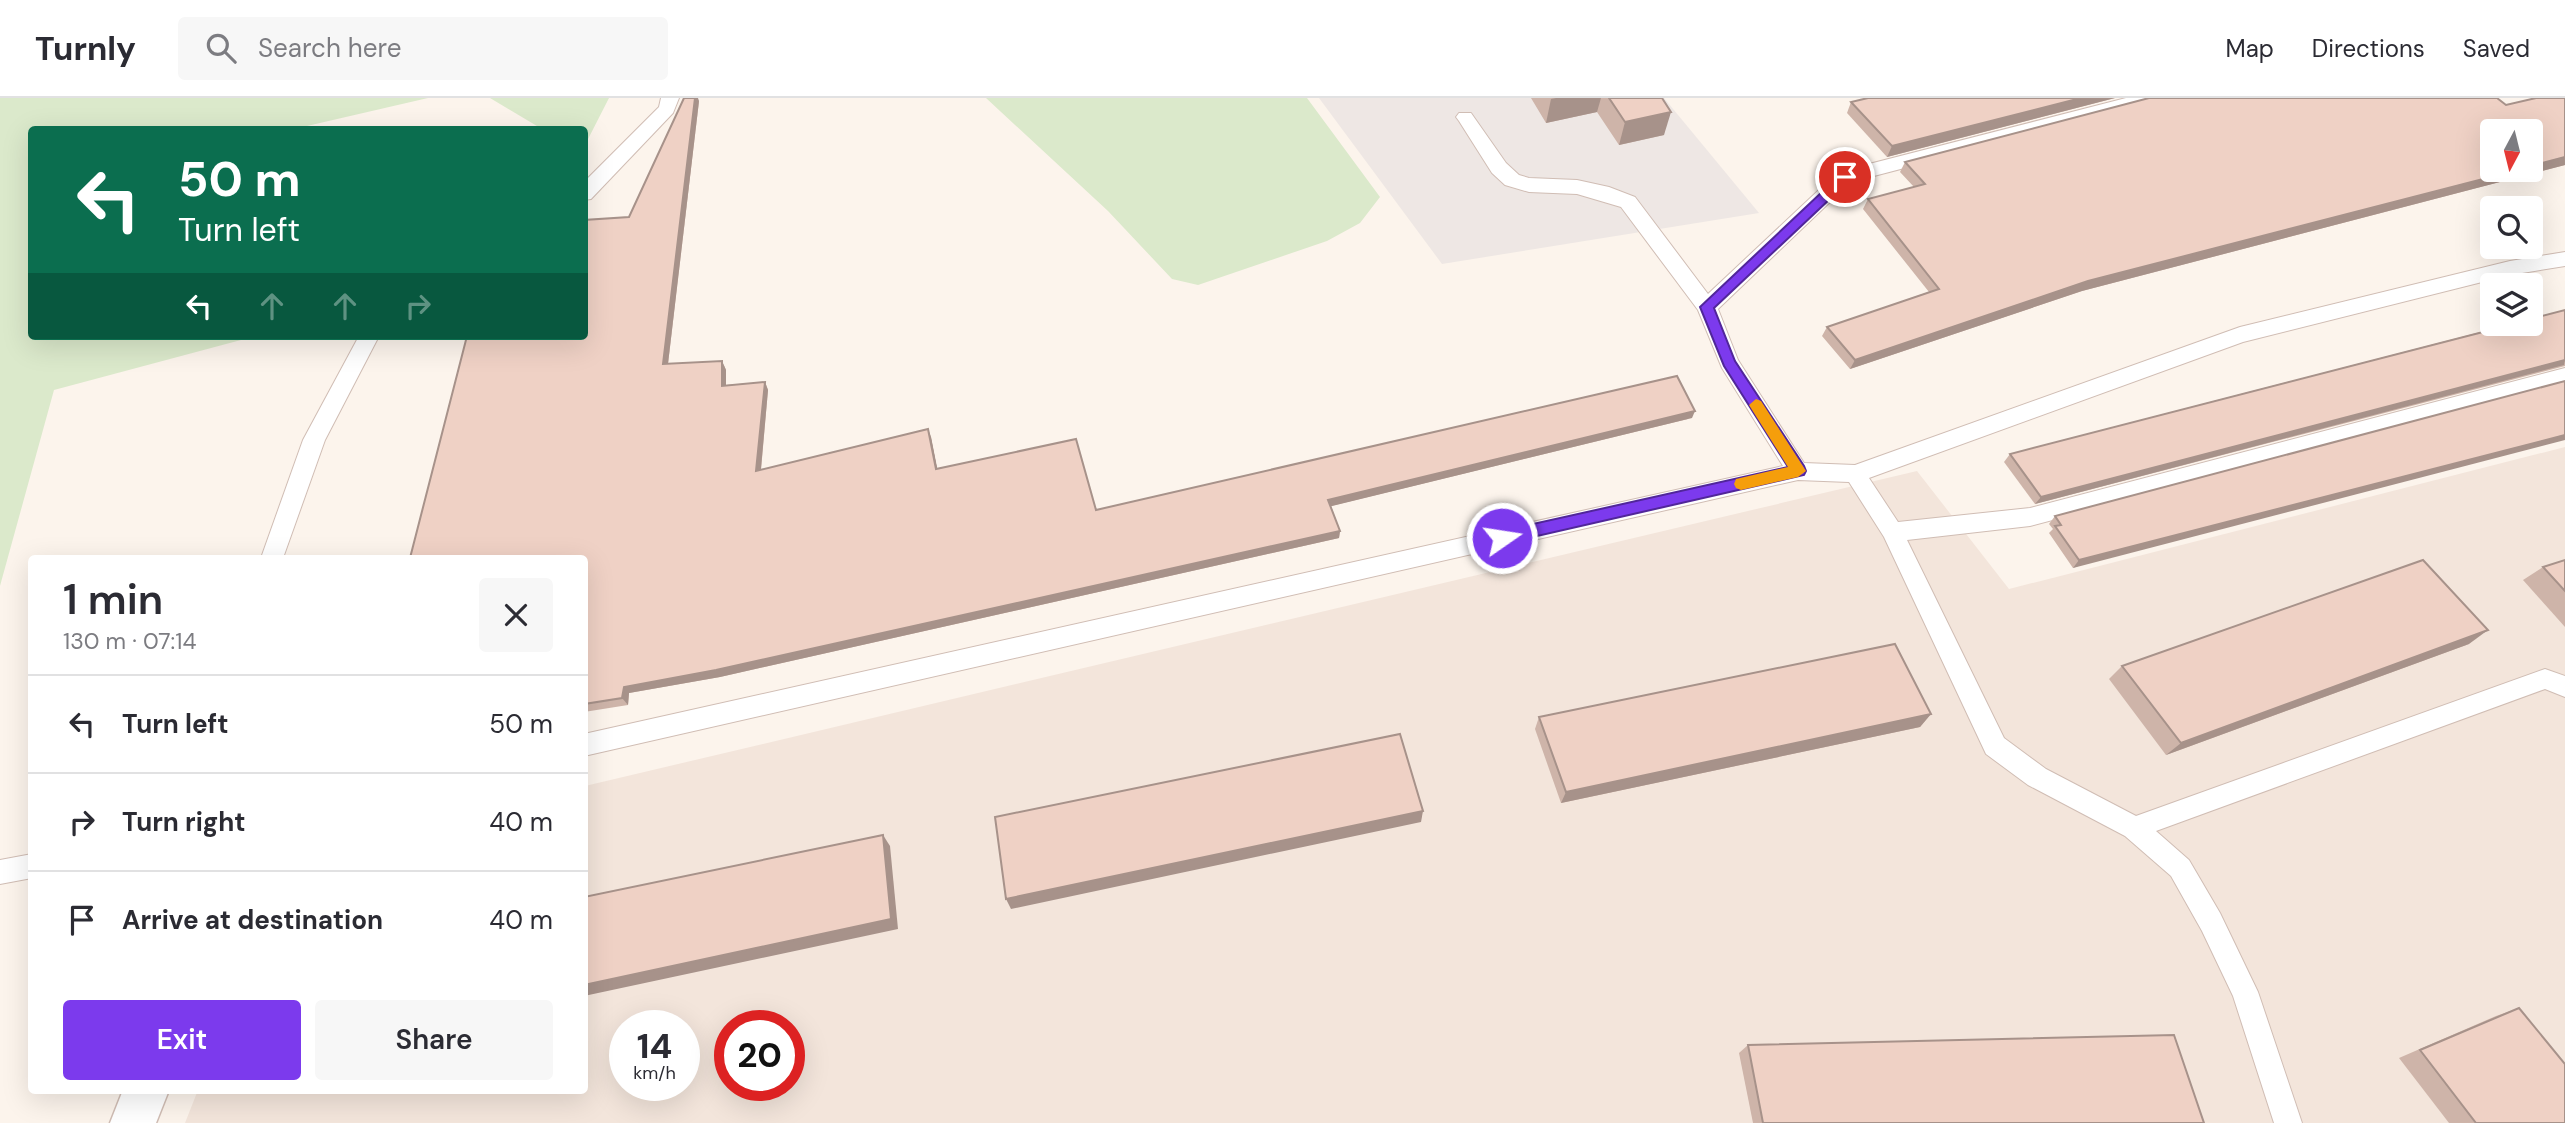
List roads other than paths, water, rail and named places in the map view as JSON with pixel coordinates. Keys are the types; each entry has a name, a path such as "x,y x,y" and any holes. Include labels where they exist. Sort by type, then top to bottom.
{"street":[{"path":"133,1123 144,1094"}],"lane":[{"path":"588,190 667,109 670,98"},
{"path":"1707,307 1845,177 2149,98"},
{"path":"1465,117 1499,168 1512,180 1529,185 1577,187 1628,201 1707,307 1729,362 1798,471"},
{"path":"588,744 1798,471 1854,474 2240,335 2510,268 2565,259"},
{"path":"273,555 314,440 367,340"},
{"path":"1892,532 2030,517 2565,376"},
{"path":"1854,474 1892,532 1995,746 2038,777 2134,828 2180,868 2211,922 2245,992 2288,1123"},
{"path":"2134,828 2546,679 2565,687"},
{"path":"0,873 28,867"}]}
